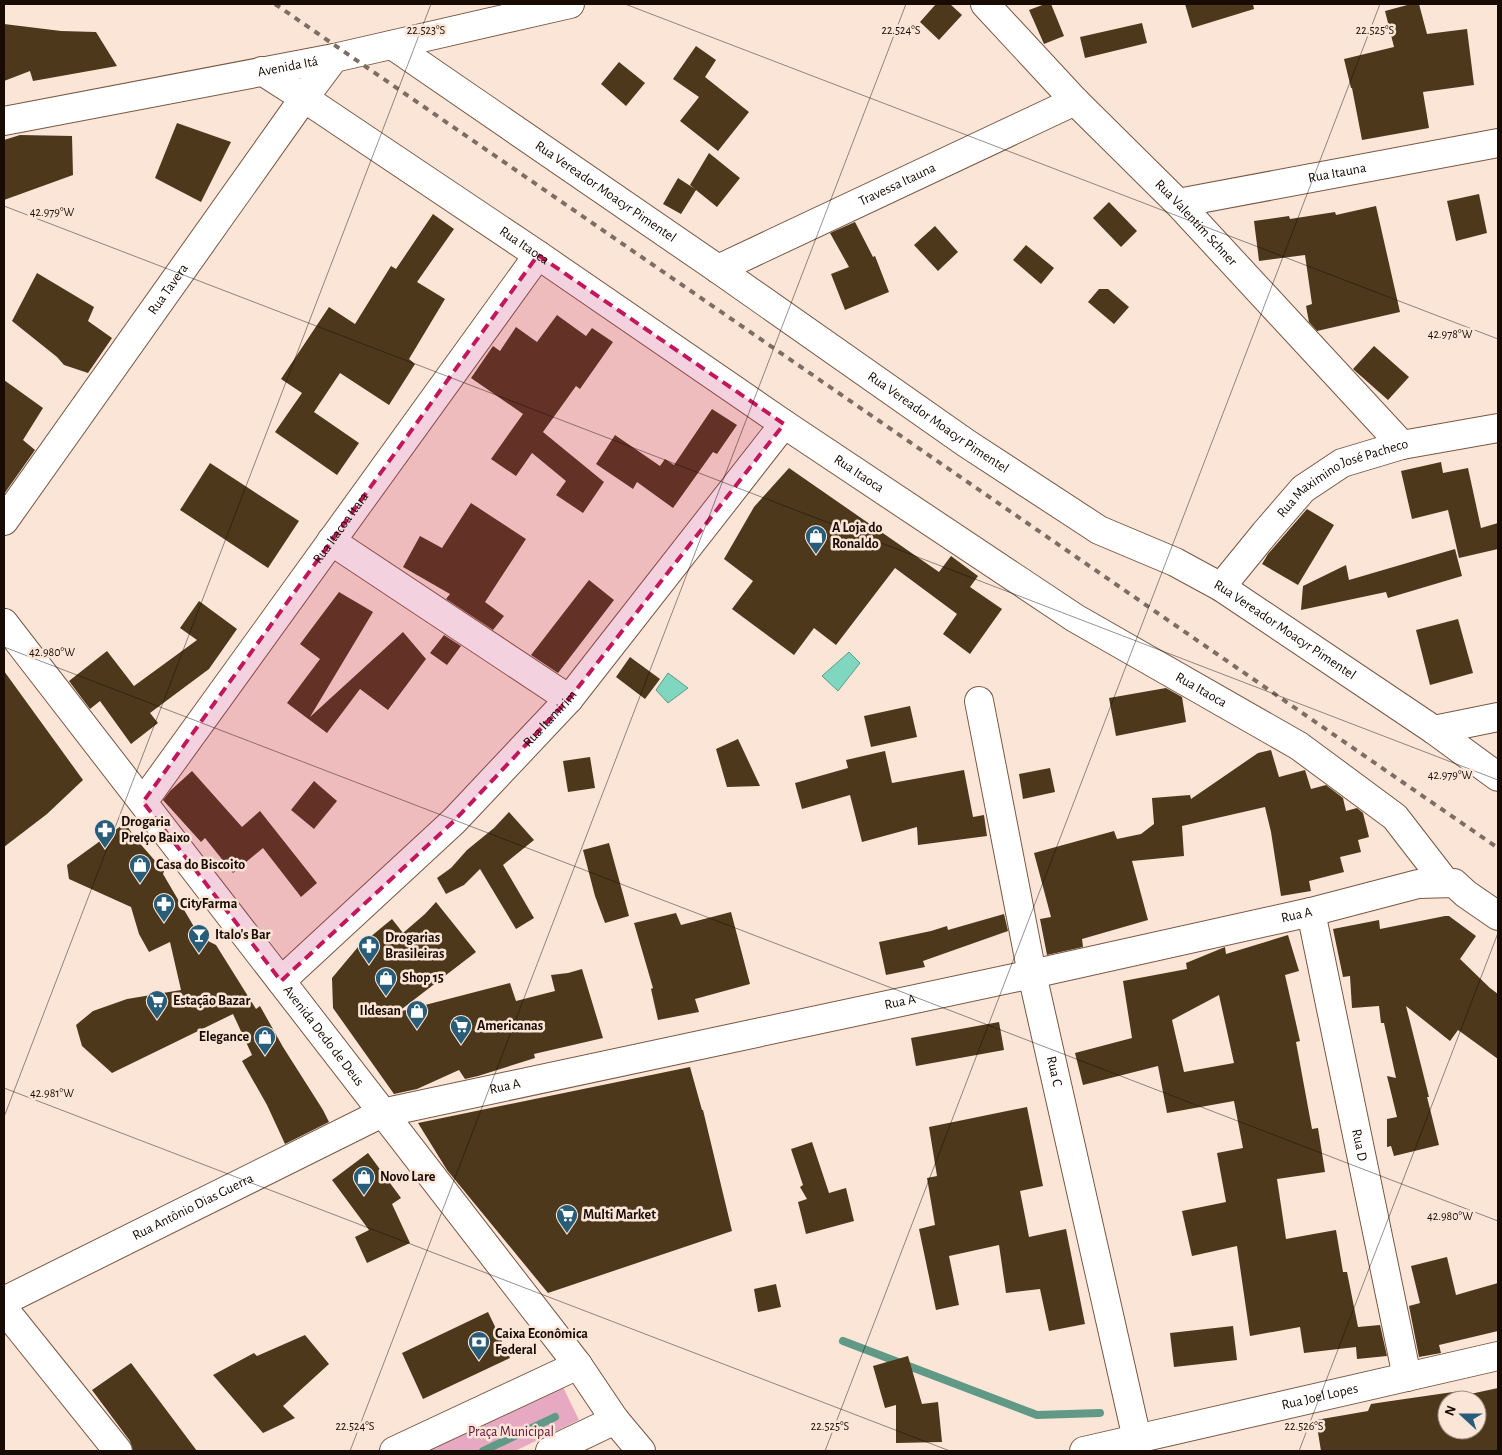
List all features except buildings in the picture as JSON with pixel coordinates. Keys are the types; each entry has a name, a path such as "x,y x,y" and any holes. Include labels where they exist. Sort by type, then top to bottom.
{"street":[{"name":"Avenida Itá","path":"4,121 334,58 570,4"},
{"name":"Rua Valentim Schner","path":"985,4 1075,101 1178,203 1402,445"},
{"name":"Rua Vereador Moacyr Pimentel","path":"392,45 718,269 966,443 1099,530 1175,562 1221,587 1434,730 1498,777"},
{"name":"Rua Tavera","path":"4,521 334,58"},
{"name":"Rua Itaoca","path":"262,71 1075,618 1299,746 1395,817 1446,883"},
{"name":"Travessa Itauna","path":"718,269 1075,101"},
{"name":"Rua Itauna","path":"1178,203 1498,143"},
{"name":"Rua Itacoa Itara","path":"143,802 538,255"},
{"name":"Rua Itamirim","path":"281,981 454,821 569,699 784,424"},
{"name":"Rua Maximino José Pacheco","path":"1221,587 1264,533 1303,489 1342,464 1402,445 1498,428"},
{"path":"330,541 569,699"},
{"name":"Avenida Dedo de Deus","path":"4,624 578,1365 615,1420 641,1451"},
{"name":"Rua C","path":"980,701 1032,974 1137,1439"},
{"path":"1434,730 1498,717"},
{"path":"1446,883 1454,883 1466,894 1498,916"},
{"name":"Rua A","path":"382,1113 1032,974 1311,912 1418,884 1446,883"},
{"name":"Rua D","path":"1311,912 1406,1377"},
{"name":"Rua Antônio Dias Guerra","path":"4,1301 382,1113"},
{"path":"4,1308 118,1451"},
{"name":"Rua Joel Lopes","path":"1084,1451 1498,1356"},
{"path":"394,1451 578,1365"},
{"path":"550,1451 615,1420"}],"highlighted area":[{"path":"538,255 784,424 569,699 454,821 281,981 143,802"}],"green space":[{"name":"Praça Municipal","path":"563,1387 579,1420 515,1451 424,1451"}],"water":[{"path":"849,652 860,663 838,691 822,676"},
{"path":"668,673 688,688 668,703 656,690"}],"waterway":[{"path":"843,1341 1037,1415 1100,1413"},
{"path":"483,1451 555,1417"}],"railway":[{"path":"275,4 1498,848"}],"place":[{"name":"A Loja do Ronaldo","path":"816,555"},
{"name":"Drogaria Prelço Baixo","path":"105,849"},
{"name":"Casa do Biscoito","path":"140,884"},
{"name":"CityFarma","path":"164,923"},
{"name":"Italo's Bar","path":"199,954"},
{"name":"Drogarias Brasileiras","path":"369,965"},
{"name":"Shop 15","path":"386,997"},
{"name":"Estação Bazar","path":"157,1020"},
{"name":"Ildesan","path":"417,1030"},
{"name":"Americanas","path":"461,1045"},
{"name":"Elegance","path":"265,1056"},
{"name":"Novo Lare","path":"364,1196"},
{"name":"Multi Market","path":"567,1234"},
{"name":"Caixa Econômica Federal","path":"479,1361"}]}
